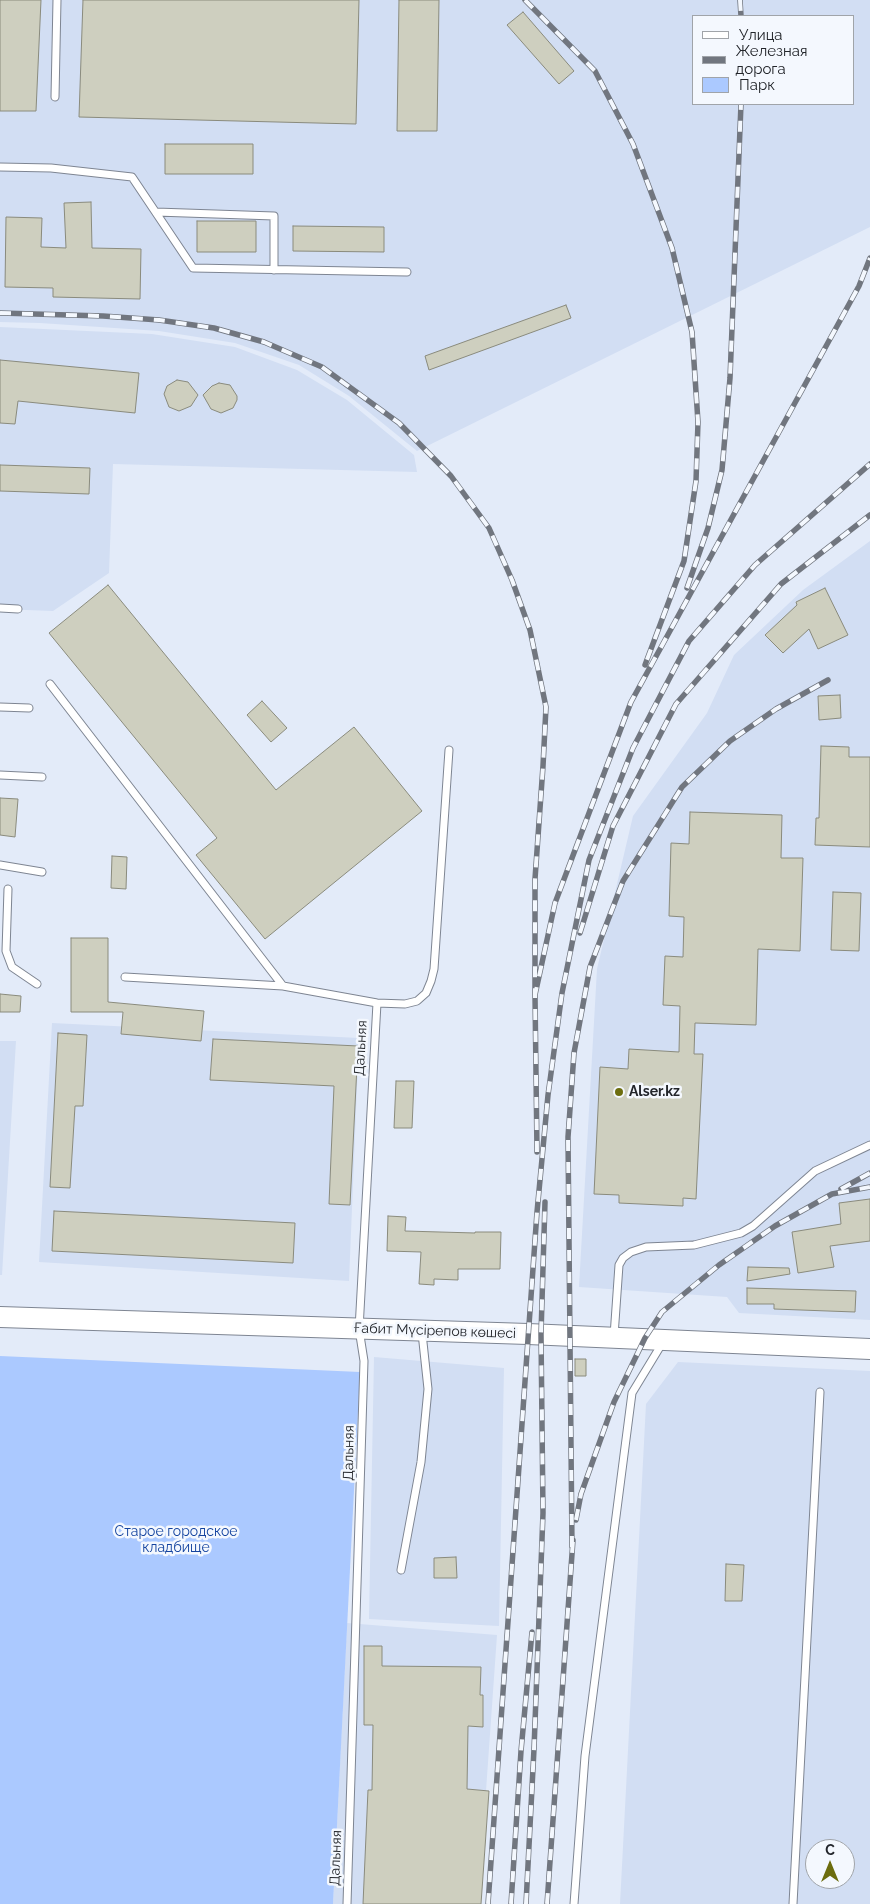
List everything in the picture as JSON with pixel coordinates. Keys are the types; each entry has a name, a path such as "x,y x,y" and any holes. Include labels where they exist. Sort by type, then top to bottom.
{"main road":[{"name":"Ғабит Мүсірепов көшесі","path":"0,1317 614,1337 870,1349"}],"lane":[{"path":"55,98 56,0"},
{"path":"0,167 52,168 132,177 193,268 407,272"},
{"path":"156,212 274,216 274,270"},
{"path":"0,608 18,609"},
{"path":"50,684 282,986"},
{"path":"0,707 29,708"},
{"path":"124,977 282,986 377,1003 405,1004 417,1001 426,992 434,969 449,750"},
{"path":"0,775 42,777"},
{"path":"0,865 42,872"},
{"path":"8,889 6,951 12,967 38,984"},
{"name":"Дальняя","path":"347,1904 364,1361 359,1329 377,1003"},
{"path":"614,1337 620,1266 623,1258 631,1252 646,1247 702,1244 741,1233 753,1226 814,1171 870,1146"},
{"path":"401,1570 421,1462 428,1389 422,1331"},
{"path":"574,1904 585,1756 632,1393 664,1339"},
{"path":"793,1904 820,1392"}],"shaded area":[{"path":"0,0 870,0 870,227 417,451 349,396 299,365 235,343 159,331 0,322"},
{"path":"0,327 152,334 235,347 297,370 347,400 414,455 417,472 113,464 109,573 53,611 0,609"},
{"path":"870,541 870,1320 739,1313 727,1297 579,1287 597,969 633,816 707,713 734,655 803,590"},
{"path":"52,1023 359,1038 349,1281 39,1262"},
{"path":"0,1041 16,1041 2,1275 0,1275"},
{"path":"374,1357 504,1368 499,1626 369,1619"},
{"path":"678,1362 870,1371 870,1904 620,1904 646,1404"},
{"path":"347,1623 497,1635 478,1904 333,1904"}],"green space":[{"name":"Старое городское кладбище","path":"0,1356 360,1372 333,1904 0,1904"}],"building":[{"path":"0,0 41,0 36,111 0,111"},
{"path":"83,0 359,0 356,124 79,117"},
{"path":"399,0 439,0 437,131 397,131"},
{"path":"523,12 574,71 559,84 507,25"},
{"path":"165,144 253,144 253,174 165,174"},
{"path":"91,202 92,248 141,249 140,299 53,297 53,288 5,287 6,217 42,218 41,247 66,248 64,203"},
{"path":"197,221 256,221 256,252 197,252"},
{"path":"293,226 384,227 384,252 293,251"},
{"path":"566,305 571,318 429,370 425,356"},
{"path":"0,360 139,373 135,413 18,401 15,424 0,423"},
{"path":"177,380 188,382 198,395 191,406 179,411 169,407 164,394 167,386"},
{"path":"219,383 230,385 237,396 233,408 221,413 211,409 203,395 212,386"},
{"path":"0,465 90,468 89,494 0,491"},
{"path":"108,585 276,790 354,727 422,811 265,939 196,855 217,838 49,633"},
{"path":"825,588 848,635 818,649 809,629 783,653 765,635 797,605 796,602"},
{"path":"840,695 841,718 819,720 818,696"},
{"path":"262,701 287,728 271,742 247,715"},
{"path":"821,746 849,747 849,757 870,757 870,847 815,845 816,818 819,818"},
{"path":"0,798 18,799 15,837 0,835"},
{"path":"690,812 782,815 781,858 803,858 800,951 758,949 756,1025 695,1023 694,1054 703,1054 696,1199 683,1198 683,1206 619,1203 619,1195 594,1194 600,1067 628,1069 629,1049 679,1052 680,1006 663,1005 665,956 683,957 684,917 669,916 671,843 689,844"},
{"path":"112,856 127,857 126,889 111,888"},
{"path":"833,892 861,893 859,951 831,950"},
{"path":"71,938 108,938 108,1002 204,1011 201,1041 121,1034 123,1012 71,1012"},
{"path":"0,994 21,996 20,1012 0,1012"},
{"path":"58,1033 87,1035 83,1106 75,1106 70,1188 50,1187"},
{"path":"213,1039 358,1046 350,1205 329,1204 334,1086 210,1080"},
{"path":"396,1081 414,1081 412,1128 394,1128"},
{"path":"870,1199 870,1241 830,1246 834,1267 798,1273 792,1232 841,1224 839,1203"},
{"path":"54,1211 295,1223 293,1263 52,1251"},
{"path":"388,1216 406,1217 405,1231 501,1232 500,1269 458,1269 458,1280 434,1279 434,1285 419,1284 421,1252 387,1251"},
{"path":"748,1267 789,1268 790,1274 747,1281"},
{"path":"747,1288 856,1291 855,1312 774,1309 774,1304 747,1304"},
{"path":"575,1359 586,1359 586,1376 575,1376"},
{"path":"456,1557 457,1578 434,1578 434,1558"},
{"path":"726,1564 744,1565 742,1601 725,1601"},
{"path":"364,1646 382,1646 382,1666 481,1667 480,1695 483,1695 483,1727 468,1726 467,1789 489,1791 481,1904 363,1904 368,1790 372,1790 373,1725 364,1725"}],"railway":[{"path":"525,0 595,71 633,144 672,248 692,332 698,422 696,481 684,561 645,665"},
{"path":"740,0 741,15"},
{"path":"687,588 708,528 722,470 730,378 741,105"},
{"path":"537,1152 535,995 555,903 631,702 859,286 870,258"},
{"path":"0,313 103,316 159,320 214,328 264,342 322,367 399,423 451,476 489,528 512,580 530,630 546,707 535,879 535,995"},
{"path":"488,1904 537,1212 548,1095 562,993 589,860 633,748 689,641 755,565 870,464"},
{"path":"580,933 613,826 676,704 781,584 870,515"},
{"path":"572,1547 568,1137 574,1053 590,967 623,881 682,787 730,741 776,709 828,680"},
{"path":"841,1189 870,1173"},
{"path":"576,1520 581,1494 614,1402 645,1338 662,1312 719,1265 775,1226 832,1194 870,1187"},
{"path":"526,1904 543,1513 541,1334 545,1202"},
{"path":"547,1904 573,1540"},
{"path":"511,1904 521,1751 532,1632"}],"place":[{"name":"Alser.kz","path":"619,1092"}]}
